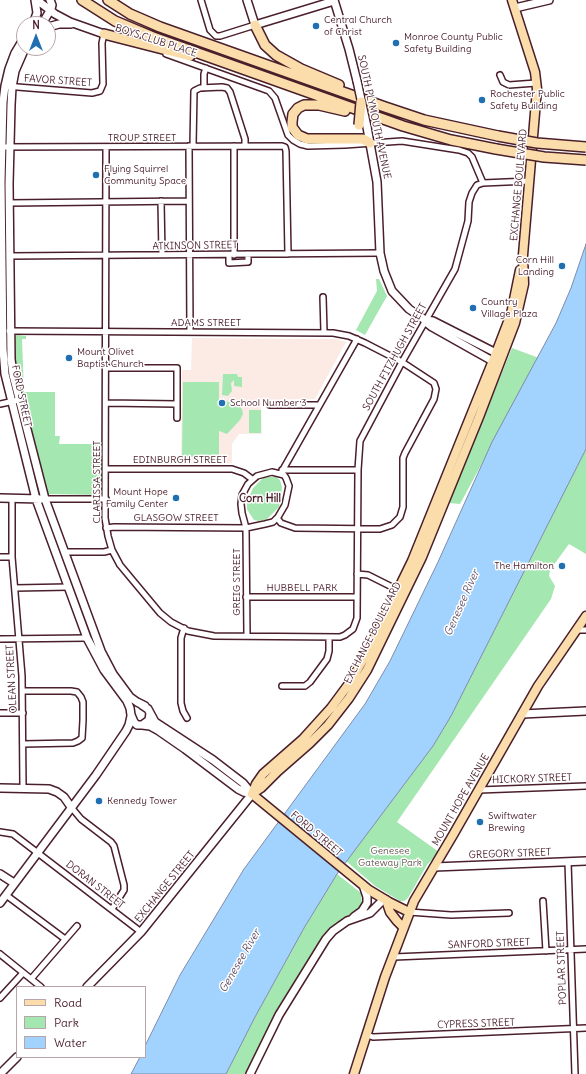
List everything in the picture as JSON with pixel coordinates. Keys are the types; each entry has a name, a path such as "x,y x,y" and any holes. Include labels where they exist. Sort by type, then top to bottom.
{"highway":[{"path":"82,0 104,15 130,28 395,124"},
{"path":"108,0 137,17 175,33 396,111 456,127 498,136 537,143 586,147"},
{"path":"255,26 268,49 279,58 294,66 324,79 456,127"},
{"path":"104,34 158,47 270,78"},
{"path":"339,140 354,135 363,126 361,102"},
{"path":"370,143 363,139 307,139 299,137 292,126 294,112 304,105 319,105 496,149 548,157 586,160"}],"main road":[{"name":"BOYS CLUB PLACE","path":"36,0 50,11 78,26 104,34"},
{"path":"36,0 36,16"},
{"path":"47,16 52,6 50,0"},
{"path":"247,0 255,26 334,1"},
{"path":"513,4 549,0"},
{"name":"SOUTH PLYMOUTH AVENUE","path":"334,1 348,45 361,102"},
{"name":"EXCHANGE BOULEVARD","path":"252,794 258,780 276,761 300,742 315,727 344,691 424,553 498,359 513,328 520,305 524,284 523,255 537,97 534,68 513,4"},
{"path":"56,26 64,24 78,26"},
{"name":"FORD STREET","path":"16,52 11,60 4,147 4,366 11,402 36,499 68,587 87,638 104,670 128,703 131,715"},
{"name":"FORD STREET","path":"8,86 22,56"},
{"name":"SOUTH PLYMOUTH AVENUE","path":"363,126 370,143 378,186 380,253 392,291 409,309 425,320 427,324 498,359"},
{"name":"FORD STREET","path":"4,147 9,203 12,367 18,400 45,499 94,635 107,664 118,682 132,698 145,706"},
{"path":"0,498 45,499"},
{"name":"EXCHANGE BOULEVARD","path":"252,794 261,788 310,743 328,725 346,702 371,663 401,592"},
{"name":"MOUNT HOPE AVENUE","path":"354,1074 414,901 542,678 586,616"},
{"path":"0,903 71,807 132,730 149,720 150,713 145,706 141,705 135,707 132,711 127,730 96,775"},
{"path":"522,714 586,711"},
{"name":"FORD STREET","path":"150,713 153,720 157,723 196,748 245,784 252,794 361,884 385,900 410,912"},
{"path":"131,715 133,722 141,725"},
{"name":"FORD STREET","path":"141,725 150,726 159,730 238,789 252,794"},
{"path":"0,788 44,788 52,790 64,798 71,807"},
{"name":"EXCHANGE STREET","path":"88,986 141,932 252,794"},
{"name":"GREGORY STREET","path":"434,868 586,861"},
{"path":"0,874 14,883"},
{"path":"250,1074 279,1015 320,948 333,931 362,911 367,903 367,897 361,884"},
{"path":"353,918 370,913 385,900 390,912 404,927"},
{"path":"0,1074 16,1058"}],"street":[{"path":"201,0 211,31 216,36 255,26"},
{"name":"BOYS CLUB PLACE","path":"104,34 265,89 272,93 276,100 289,137 298,143 308,146 370,143"},
{"name":"FAVOR STREET","path":"8,86 92,92 100,91 103,84 102,46 104,34"},
{"path":"204,88 204,75 206,68"},
{"path":"500,75 503,82 509,85 536,83"},
{"path":"190,332 189,201 194,93 197,88 224,87 229,90 245,139 245,146"},
{"path":"370,143 405,142 462,150 468,153 474,160 483,182 529,181"},
{"path":"234,146 231,255 229,263 248,262 248,254"},
{"name":"TROUP STREET","path":"4,147 280,146 285,148 286,151 288,254"},
{"name":"CLARISSA STREET","path":"106,147 106,528 112,550 123,569 158,610 171,622 184,628 208,635 342,636 348,634 356,621 357,597"},
{"name":"SOUTH FITZHUGH STREET","path":"357,597 358,470 360,441 425,320 455,269 468,221 469,202 477,185 483,182"},
{"path":"9,203 189,201"},
{"path":"161,202 162,255"},
{"name":"ATKINSON STREET","path":"10,256 380,253"},
{"path":"323,296 324,332"},
{"name":"ADAMS STREET","path":"3,331 324,332 357,338 402,362 431,381 435,386 435,396 403,458 403,501 400,517 392,525 386,528 357,528"},
{"path":"282,472 357,338"},
{"path":"106,368 177,368 177,418"},
{"path":"0,404 18,400"},
{"path":"106,403 177,404"},
{"path":"270,405 319,406"},
{"name":"EDINBURGH STREET","path":"106,469 232,469 244,473 252,479"},
{"path":"282,472 288,482 289,490 285,505 277,518 273,522 246,528 242,513 242,499 246,487 252,479 264,473 272,472 358,470"},
{"name":"OLEAN STREET","path":"12,498 12,557 23,691 23,788"},
{"path":"45,499 106,499"},
{"path":"277,518 281,523 295,528 357,528"},
{"name":"GLASGOW STREET","path":"106,528 246,528"},
{"name":"GREIG STREET","path":"246,528 247,636"},
{"path":"64,552 102,552 112,550"},
{"path":"0,557 12,557"},
{"path":"357,574 368,576 401,592"},
{"path":"15,588 68,587"},
{"name":"HUBBELL PARK","path":"246,597 357,597"},
{"path":"184,628 181,638 181,703 187,718"},
{"path":"576,630 586,630"},
{"path":"282,686 303,686 309,683 328,657 329,637"},
{"path":"0,640 87,638"},
{"path":"23,691 77,692 82,697 83,702 83,726 82,738 73,743 23,744"},
{"path":"0,713 23,713"},
{"name":"HICKORY STREET","path":"479,790 586,786"},
{"path":"71,807 81,819 114,846 124,890 112,909"},
{"name":"DORAN STREET","path":"0,832 13,834 141,932"},
{"name":"POPLAR STREET","path":"568,862 575,1074"},
{"path":"6,895 65,939"},
{"path":"543,901 546,951"},
{"path":"410,912 451,915 509,913"},
{"path":"31,979 77,926"},
{"name":"SANFORD STREET","path":"394,957 586,949"},
{"path":"0,954 40,986"},
{"path":"0,998 23,973"},
{"name":"CYPRESS STREET","path":"367,1035 373,1037 586,1028"}],"shaded area":[{"name":"School Number 3","path":"192,338 337,339 346,342 315,399 261,400 262,434 239,434 232,444 232,463 181,463 182,370 191,370"}],"green space":[{"path":"376,279 379,279 387,296 365,335 356,330 377,291"},
{"path":"17,335 26,336 26,339 22,339 24,392 55,392 55,436 60,436 59,444 102,444 102,491 100,495 47,494 15,370 13,339"},
{"path":"512,348 539,358 460,504 449,503"},
{"path":"223,374 237,374 238,377 242,377 242,387 234,386 234,380 231,383 232,391 228,396 222,395"},
{"path":"183,382 219,382 219,400 221,399 239,406 242,409 243,414 240,420 227,434 219,431 219,458 182,457"},
{"path":"249,410 261,410 261,433 249,433"},
{"name":"Genesee Gateway Park","path":"586,449 586,554 569,544 550,570 549,576 555,586 551,599 397,822 439,852 427,865 408,898 404,901 400,901 375,886 346,861 433,746 451,716"},
{"path":"264,477 276,477 280,480 282,487 281,497 279,507 267,519 259,521 254,520 250,514 247,509 247,502 253,488"},
{"path":"337,874 361,893 362,903 365,903 361,909 335,925 326,933 281,1006 245,1074 226,1074 255,1017 304,928"}],"water":[{"name":"Genesee River","path":"586,244 586,449 451,716 433,746 337,874 304,928 255,1017 226,1074 131,1074 139,1058 146,1058 146,1044 180,975 244,869 365,704 390,661 438,562 492,442 556,323 571,288"}],"place":[{"name":"Central Church of Christ","path":"316,26"},
{"name":"Monroe County Public Safety Building","path":"396,43"},
{"name":"Rochester Public Safety Building","path":"482,100"},
{"name":"Flying Squirrel Community Space","path":"96,175"},
{"name":"Corn Hill Landing","path":"562,266"},
{"name":"Country Village Plaza","path":"473,308"},
{"name":"Mount Olivet Baptist Church","path":"69,358"},
{"name":"School Number 3","path":"222,403"},
{"name":"Mount Hope Family Center","path":"176,498"},
{"name":"The Hamilton","path":"562,566"},
{"name":"Kennedy Tower","path":"99,801"},
{"name":"Swiftwater Brewing","path":"480,822"}],"district":[{"name":"Corn Hill","path":"260,499"}]}
